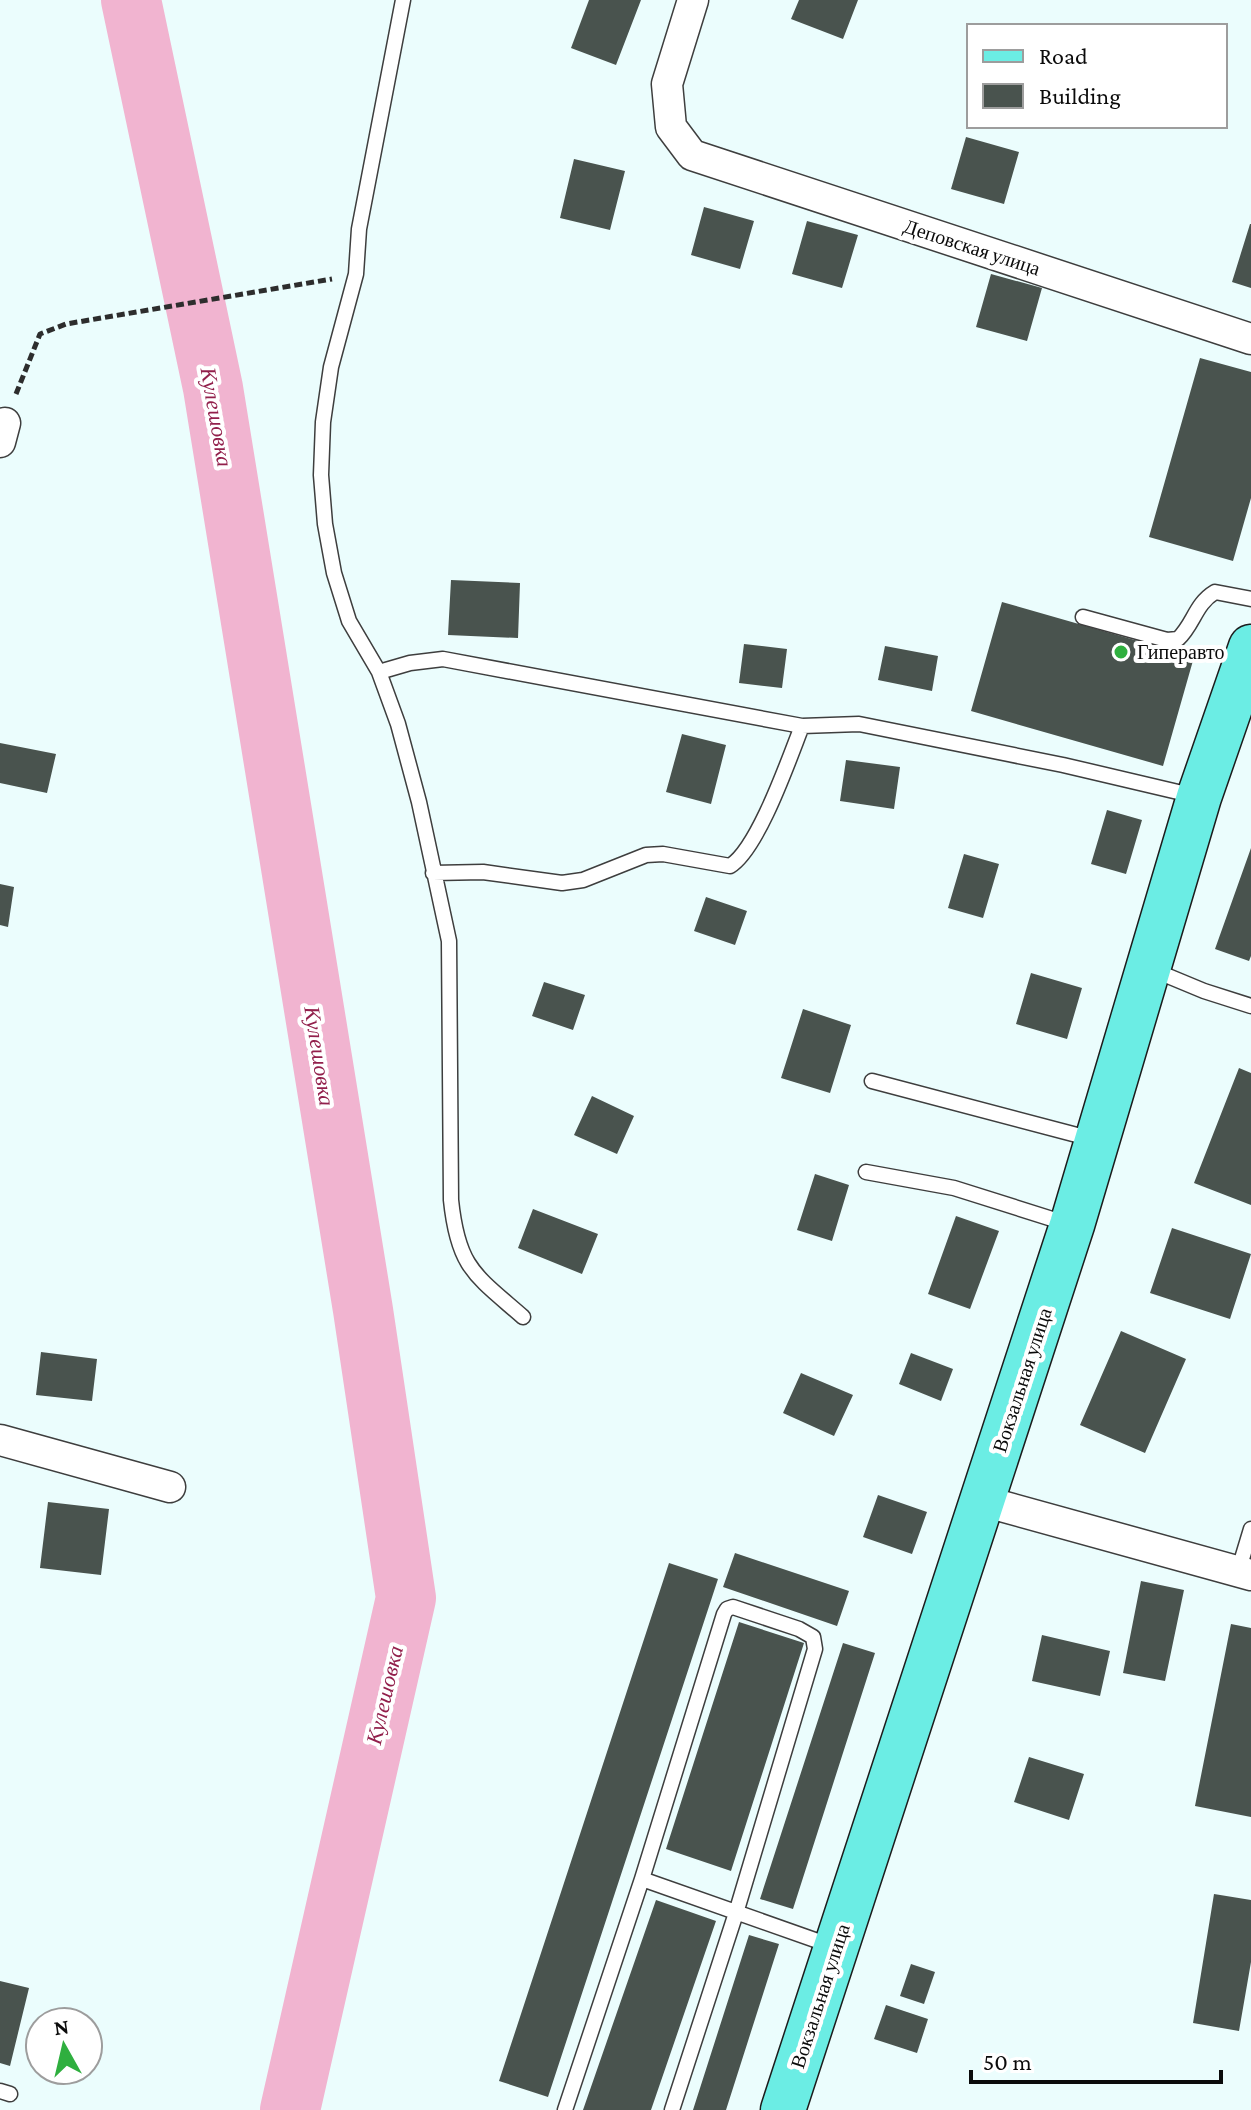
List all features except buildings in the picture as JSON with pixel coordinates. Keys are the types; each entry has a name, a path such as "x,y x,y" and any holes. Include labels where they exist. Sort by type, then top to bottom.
{"main road":[{"name":"Вокзальная улица","path":"783,2110 1072,1225 1199,797 1251,647"}],"street":[{"name":"Деповская улица","path":"693,0 667,84 671,127 692,155 1251,339"},
{"path":"0,1440 170,1487"},
{"path":"983,1501 1244,1573"}],"lane":[{"path":"403,0 362,213 356,274 331,367 323,422 321,475 325,524 334,573 349,621 379,672 398,724 416,789 449,941 451,1200 454,1230 466,1265 523,1317"},
{"path":"1083,617 1167,640 1178,639 1186,632 1197,608 1215,592 1251,599"},
{"path":"379,672 410,663 443,659 802,726 859,724 1063,765 1199,797"},
{"path":"433,873 483,872 562,883 583,880 646,855 663,854 730,866 740,860 769,807 802,726"},
{"path":"1147,968 1251,1006"},
{"path":"872,1081 1096,1140"},
{"path":"866,1172 954,1188 1072,1225"},
{"path":"1244,1573 1251,1529"},
{"path":"565,2110 642,1879 724,1614 733,1607 799,1629 813,1637 815,1649 736,1913 672,2110"},
{"path":"642,1879 836,1947"}],"path":[{"path":"2,429 40,334 66,324 356,274"}],"waterway":[{"name":"Кулешовка","path":"131,0 213,388 363,1310 406,1598 290,2110"}],"place":[{"name":"Гиперавто","path":"1121,652"}]}
